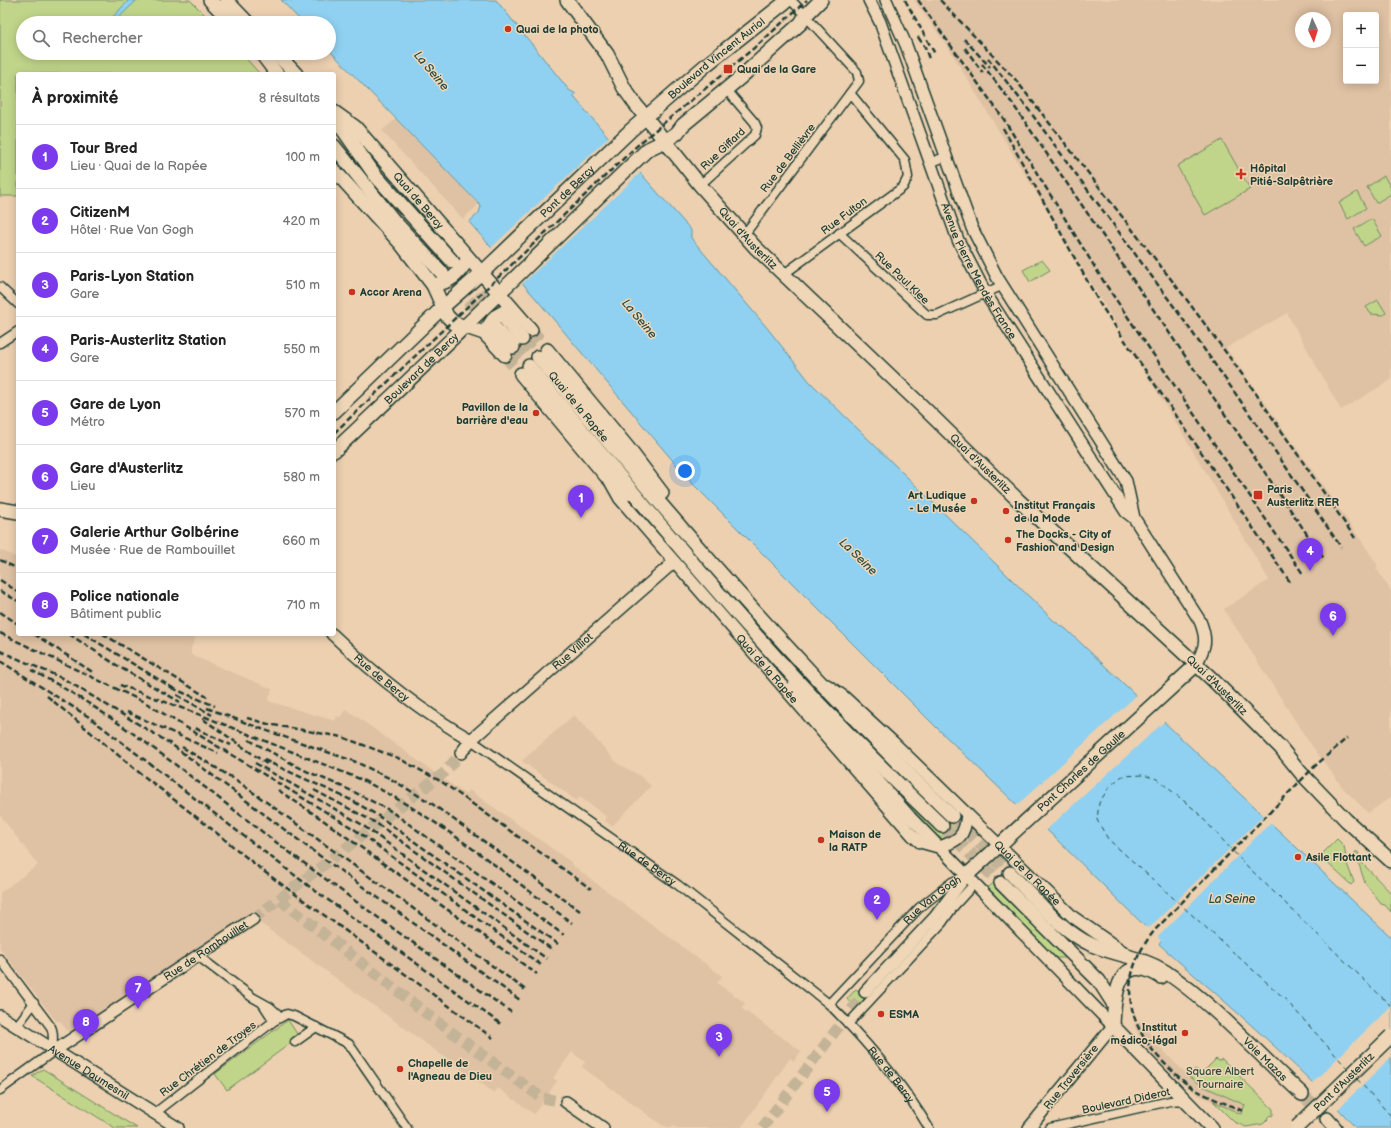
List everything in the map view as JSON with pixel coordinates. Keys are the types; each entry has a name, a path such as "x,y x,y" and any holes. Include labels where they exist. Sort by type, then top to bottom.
{"main road":[{"path":"210,0 225,16"},
{"path":"226,0 241,16"},
{"path":"567,0 607,54 624,88 665,141"},
{"name":"Boulevard Vincent Auriol","path":"646,116 720,53 788,0"},
{"path":"503,288 648,149 665,141 677,133 683,125 801,23 806,15 821,0"},
{"path":"265,60 274,71"},
{"path":"283,60 294,72"},
{"name":"Quai de Bercy","path":"336,114 354,127 468,259 485,270 503,288 508,313 518,343 490,331"},
{"name":"Pont de Bercy","path":"485,270 646,116"},
{"name":"Quai de Bercy","path":"336,119 375,175 453,262"},
{"name":"Quai d'Austerlitz","path":"665,141 700,185 744,235 1018,500 1196,665 1280,748 1301,773 1346,820 1391,861"},
{"path":"336,148 394,221 442,273"},
{"path":"336,172 402,245 433,285 447,316 453,321 466,328 490,331 495,317 508,313"},
{"path":"433,285 448,282 455,277 468,259"},
{"path":"336,410 443,307 485,270"},
{"name":"Boulevard de Bercy","path":"336,449 466,328 503,288"},
{"path":"534,362 606,476 657,520"},
{"name":"Quai de la Rapée","path":"534,362 657,520 793,676 874,760 942,826"},
{"name":"Quai de la Rapée","path":"534,362 628,448 673,510 686,532 808,671 883,750 952,816"},
{"path":"0,509 16,512"},
{"name":"Pont Charles de Gaulle","path":"970,880 1002,841 1196,665"},
{"name":"Quai de la Rapée","path":"1114,1003 1099,981 1005,878 1078,937 1102,949 1145,960 1172,976 1229,1025"},
{"path":"1113,1026 1114,1003 1120,978 1130,970 1141,970 1157,975 1183,993 1209,1015 1229,1025"},
{"name":"Voie Mazas","path":"1229,1025 1302,1094"},
{"name":"Quai de la Rapée","path":"1113,1026 1212,1128"},
{"name":"Pont d'Austerlitz","path":"1297,1128 1391,1036"},
{"name":"Quai de la Rapée","path":"1185,1100 1221,1128"}],"street":[{"name":"Rue de Bellièvre","path":"744,235 859,81 858,74 791,0"},
{"name":"Avenue Pierre Mendès France","path":"869,0 882,27 958,240 986,294 1126,512 1134,518"},
{"name":"Avenue Pierre Mendès France","path":"886,0 906,45 972,228 1001,286 1126,481 1134,518 1200,621 1205,634 1205,642 1204,648 1196,665"},
{"name":"Rue Giffard","path":"700,185 755,135 757,131 755,123 726,89"},
{"name":"Rue Fulton","path":"784,274 903,187 907,181 908,171 904,158 850,93"},
{"path":"930,163 947,156"},
{"name":"Rue Paul Klee","path":"839,233 926,315 937,315 1001,286"},
{"path":"0,287 16,302"},
{"path":"0,343 16,332"},
{"name":"Quai de la Rapée","path":"606,476 620,499 828,736 912,835 920,842 939,847"},
{"name":"Rue Villiot","path":"471,740 674,562"},
{"name":"Rue de Bercy","path":"334,636 377,675 442,724 471,740 664,874 829,1004 848,1024 913,1102 929,1128"},
{"name":"Quai de la Rapée","path":"808,671 843,696 967,814 1002,841 1072,917 1128,955"},
{"name":"Quai de la Rapée","path":"793,676 794,686 910,817 1113,1026"},
{"path":"461,753 471,740"},
{"path":"939,847 952,842 962,835 966,828 967,814"},
{"name":"Rue Van Gogh","path":"829,1004 919,908 952,882 970,880"},
{"name":"Rue Van Gogh","path":"865,992 970,880"},
{"name":"Rue Van Gogh","path":"848,1024 942,923 970,880"},
{"name":"Rue de Rambouillet","path":"0,1090 54,1051 252,919"},
{"name":"Rue Chrétien de Troyes","path":"155,1113 277,1019 263,1004 198,956"},
{"path":"0,959 51,1027 54,1034 52,1043 54,1051"},
{"path":"16,1027 34,1004"},
{"path":"277,1019 290,1014 344,1040 349,1044 407,1128"},
{"name":"Avenue Daumesnil","path":"0,1016 178,1128"},
{"name":"Rue Traversière","path":"1029,1128 1113,1026"},
{"path":"295,1042 316,1027"},
{"name":"Boulevard Diderot","path":"1050,1128 1072,1126 1170,1101 1185,1100"},
{"path":"566,1102 603,1128"}],"shaded area":[{"path":"914,0 1391,0 1391,380 1341,410 1287,313 1226,348 1361,540 1378,566 1376,568 1391,591 1391,797 1368,813 1344,789 1307,739 1224,609 1269,580 1210,479 948,47"},
{"path":"396,119 479,204 463,219 382,131"},
{"path":"0,550 16,557 16,636 196,636 191,648 191,655 272,689 268,701 335,721 337,716 340,717 346,709 466,795 469,790 571,862 571,864 601,887 722,976 717,983 745,1003 741,1008 801,1051 794,1061 790,1058 741,1128 677,1128 674,1126 671,1128 662,1125 582,1067 585,1062 572,1052 553,1078 557,1081 534,1114 498,1088 494,1093 249,915 69,1034 61,1021 56,1021 0,948 0,893 38,865 0,815"},
{"path":"574,715 618,764 639,775 651,786 612,826 605,821 607,817 580,797 577,801 522,761"},
{"path":"1143,1021 1154,1041 1183,1071 1203,1086 1245,1105 1241,1114 1198,1095 1178,1080 1154,1056 1139,1036 1134,1024"}],"green space":[{"path":"0,0 190,0 206,16 16,16 16,60 247,60 258,72 16,72 16,196 0,196"},
{"path":"1222,140 1250,189 1205,215 1177,166"},
{"path":"1384,176 1391,188 1391,194 1376,203 1367,187"},
{"path":"1357,192 1366,208 1348,219 1339,203"},
{"path":"1372,219 1382,236 1364,246 1354,229"},
{"path":"1042,260 1050,270 1030,282 1023,270"},
{"path":"1378,300 1386,313 1383,315 1371,314 1366,307"},
{"path":"884,779 938,832 958,812 962,821 957,833 943,839 933,834 883,780"},
{"path":"1337,839 1344,846 1347,864 1354,882 1351,885 1320,856"},
{"path":"1355,852 1358,852 1361,862 1391,893 1391,912 1385,905 1381,904 1365,883"},
{"path":"1011,865 1014,868 995,888 1066,958 1055,958 988,888"},
{"path":"856,989 867,998 859,1004 852,1004 847,999"},
{"path":"288,1020 299,1037 227,1090 215,1074"},
{"name":"Square Albert Tournaire","path":"1216,1059 1219,1061 1222,1059 1273,1109 1273,1115 1270,1115 1263,1124 1246,1127 1234,1122 1213,1101 1241,1114 1245,1105 1203,1086 1189,1077 1195,1069 1200,1072 1204,1071"},
{"path":"43,1069 137,1128 115,1128 32,1076"}],"water":[{"path":"129,0 136,1 120,16 114,16"},
{"name":"La Seine","path":"281,0 496,0 569,90 576,94 573,96 691,230 691,238 768,329 810,382 1054,621 1066,629 1391,937 1391,1128 1356,1128 1280,1051 1159,944 1161,942 1047,830 1015,803 936,727 690,481 538,301 469,222 479,213 481,206 336,57 336,16 296,16"}],"pier":[{"path":"610,136 614,136 616,138 615,142 642,171 521,285 490,249"},
{"path":"1138,694 1166,720 1045,831 1016,806"},
{"path":"1261,810 1277,825 1274,826 1270,823 1158,937 1161,941 1158,945 1159,941 1143,927 1149,928 1263,816 1259,812"},
{"path":"1391,1006 1391,1057 1337,1110 1311,1084"}],"ferry route":[{"path":"1348,1069 1285,999 1108,839 1097,820 1099,803 1110,786 1122,776 1143,775 1157,779 1195,810 1244,863 1391,1006"},
{"path":"1357,1079 1391,1116"}],"tunnel":[{"path":"454,263 505,319"},
{"path":"442,273 495,328"},
{"path":"531,330 547,350"},
{"path":"522,339 538,357"},
{"path":"513,347 529,366"},
{"path":"505,355 521,374"},
{"path":"253,919 445,772 461,753"},
{"path":"952,816 1010,873"},
{"path":"942,826 1001,883"},
{"path":"280,900 435,1020 542,1098 566,1102"},
{"path":"762,1128 865,992"},
{"path":"1302,1094 1327,1119"}],"railway":[{"path":"336,431 641,142 760,43 807,0"},
{"path":"905,0 935,54"},
{"path":"918,0 1003,118 1104,282 1303,574"},
{"path":"940,0 1015,79 1184,296 1250,385 1355,538"},
{"path":"918,37 925,47 929,59"},
{"path":"964,39 990,67"},
{"path":"965,48 983,73"},
{"path":"988,58 1028,109 1175,308 1341,547"},
{"path":"982,64 1012,103 1324,559"},
{"path":"1003,128 1100,304 1290,582"},
{"path":"0,560 16,568"},
{"path":"0,580 16,591"},
{"path":"0,591 16,600"},
{"path":"0,612 16,623"},
{"path":"0,633 146,703 354,829 541,965"},
{"path":"37,636 94,673"},
{"path":"72,636 121,668 180,702"},
{"path":"87,636 176,690"},
{"path":"106,636 207,697"},
{"path":"0,651 64,679 171,744 309,848 520,1000"},
{"path":"0,661 89,717 310,887 501,1024"},
{"path":"31,670 67,690 136,735 326,879 511,1012"},
{"path":"120,685 203,716 360,779 416,810 443,828 572,923"},
{"path":"172,688 215,706"},
{"path":"177,695 212,715"},
{"path":"47,696 136,770 262,870 493,1038"},
{"path":"207,708 356,762 389,778 431,803 580,911"},
{"path":"127,712 218,753"},
{"path":"247,718 268,724 342,737 398,758 442,782 591,889"},
{"path":"203,719 267,764"},
{"path":"195,728 231,745"},
{"path":"1243,1111 1209,1097 1190,1086 1167,1066 1153,1050 1142,1034 1134,1017 1131,1000 1131,983 1135,965 1143,948 1155,930 1315,766 1347,738"},
{"path":"249,740 304,770 352,791 389,810 564,935"},
{"path":"182,747 236,780 527,991"},
{"path":"264,760 351,800 377,815 558,944"},
{"path":"255,763 361,824 547,959"},
{"path":"278,790 320,818 537,974"},
{"path":"314,790 376,823 553,950"}],"place":[{"name":"Quai de la photo","path":"508,29"},
{"name":"Quai de la Gare","path":"728,69"},
{"name":"Hôpital Pitié-Salpêtrière","path":"1241,174"},
{"name":"Accor Arena","path":"352,292"},
{"name":"Pavillon de la barrière d'eau","path":"536,413"},
{"name":"Paris Austerlitz RER","path":"1258,495"},
{"name":"Art Ludique - Le Musée","path":"974,501"},
{"name":"Institut Français de la Mode","path":"1006,511"},
{"name":"Tour Bred","path":"581,518"},
{"name":"The Docks - City of Fashion and Design","path":"1008,540"},
{"name":"Paris-Austerlitz Station","path":"1310,571"},
{"name":"Gare d'Austerlitz","path":"1333,636"},
{"name":"Maison de la RATP","path":"821,840"},
{"name":"Asile Flottant","path":"1298,857"},
{"name":"CitizenM","path":"877,920"},
{"name":"Galerie Arthur Golbérine","path":"138,1009"},
{"name":"ESMA","path":"881,1014"},
{"name":"Institut médico-légal","path":"1185,1033"},
{"name":"Police nationale","path":"86,1042"},
{"name":"Paris-Lyon Station","path":"719,1057"},
{"name":"Chapelle de l'Agneau de Dieu","path":"400,1069"},
{"name":"Gare de Lyon","path":"827,1112"}]}
